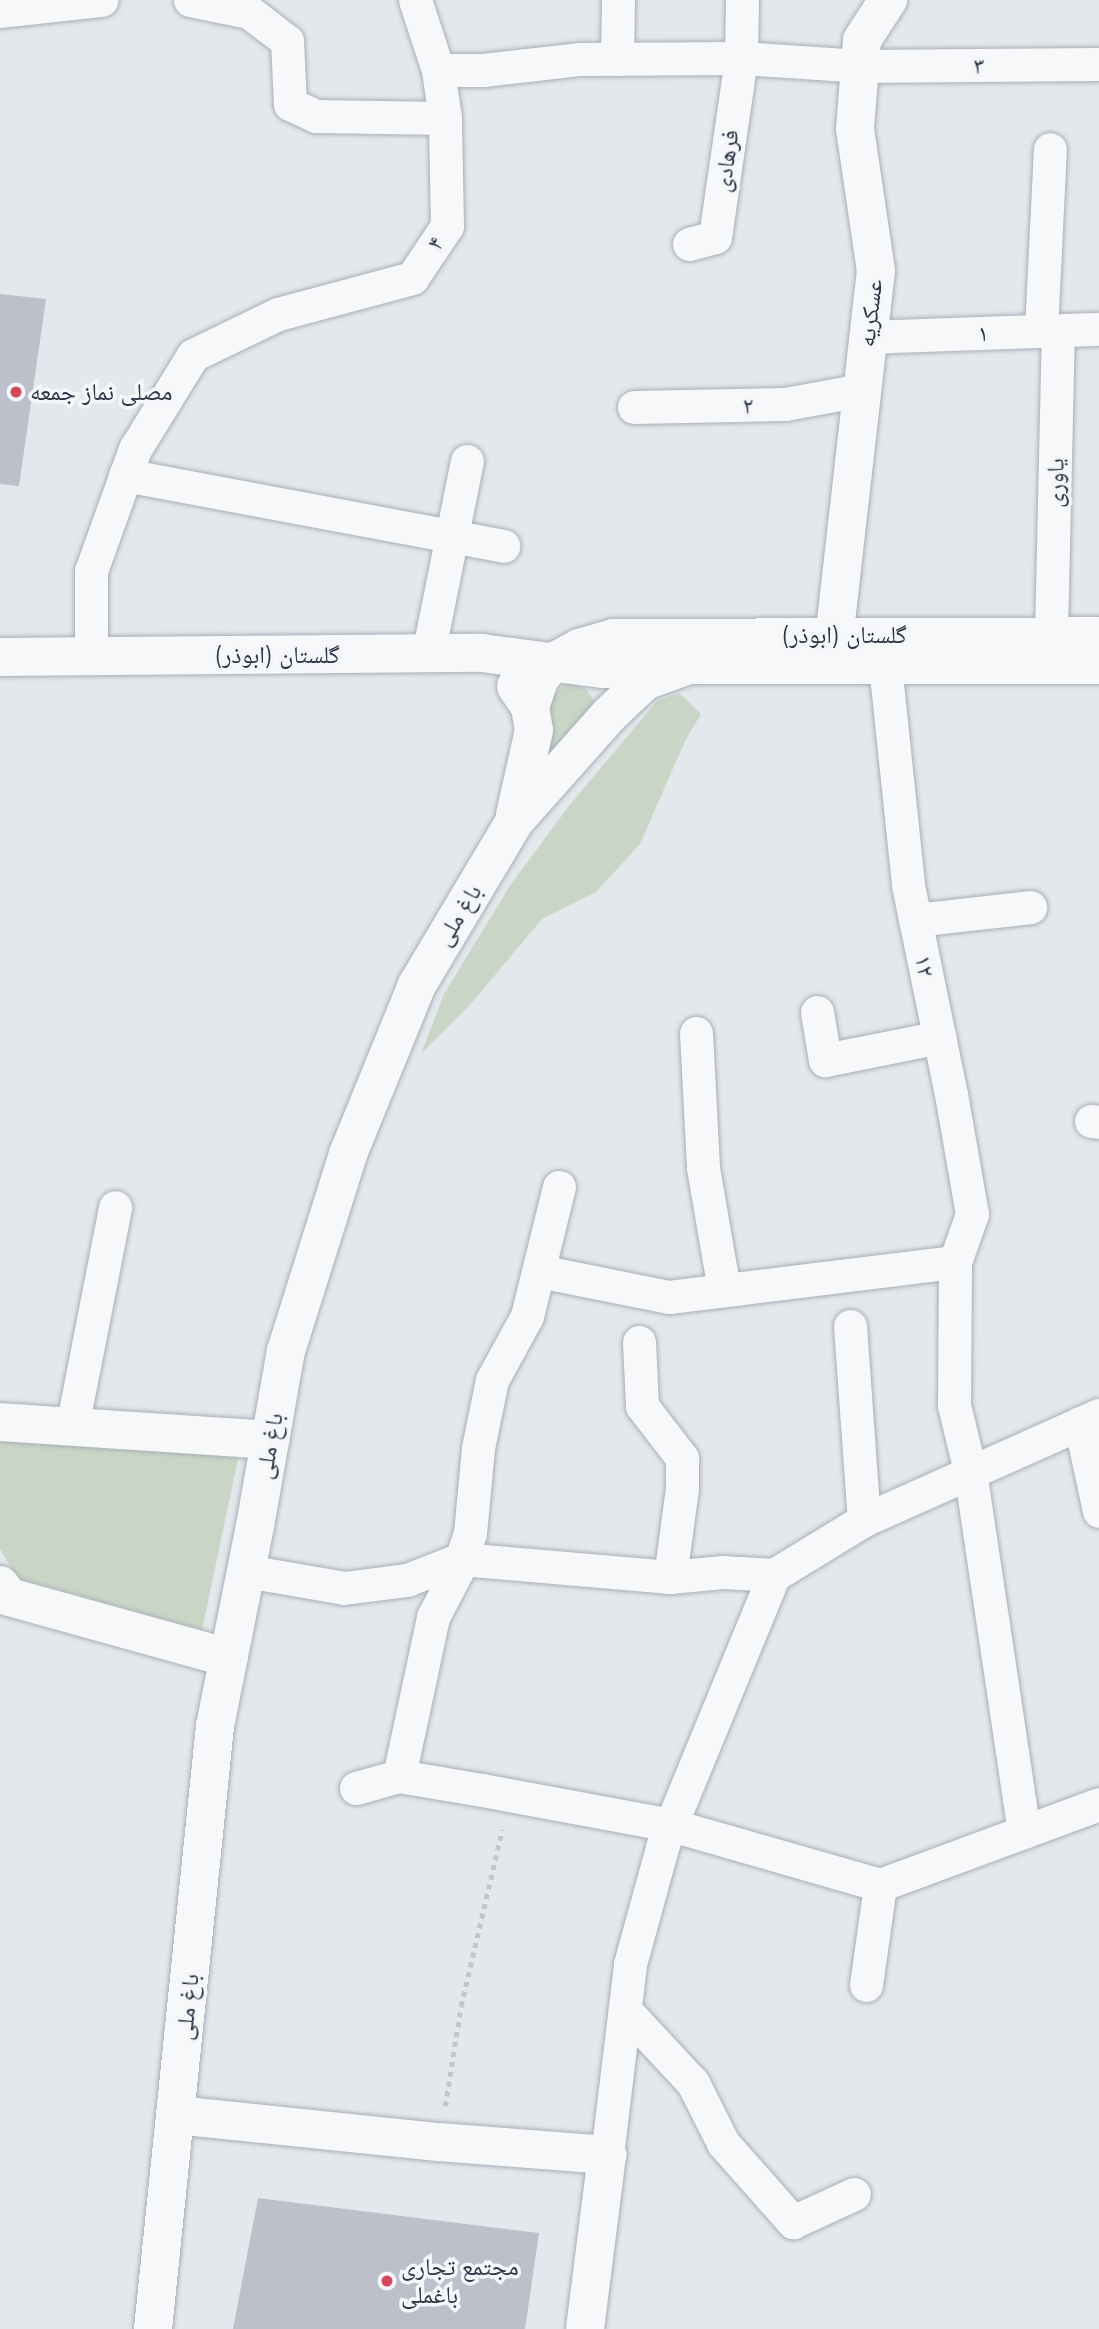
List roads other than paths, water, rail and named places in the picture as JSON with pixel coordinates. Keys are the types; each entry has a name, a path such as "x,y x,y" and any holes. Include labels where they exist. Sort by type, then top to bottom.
{"street":[{"path":"0,11 101,0"},
{"path":"190,0 248,12 287,41 290,104 316,116 445,118"},
{"name":"۴","path":"91,656 91,571 135,449 193,355 278,314 412,278 447,226 445,118 438,70 415,0"},
{"path":"617,59 618,0"},
{"path":"741,58 742,0"},
{"name":"عسکریه","path":"833,650 876,271 855,129 862,40 888,0"},
{"path":"438,70 484,70 580,59 741,58 860,66"},
{"name":"فرهادی","path":"689,244 715,237 741,58"},
{"name":"۳","path":"860,66 1099,64"},
{"name":"یاوری","path":"1050,149 1052,650"},
{"name":"۱","path":"867,337 1099,329"},
{"name":"۲","path":"634,407 785,404 862,390"},
{"path":"428,653 467,461"},
{"path":"125,475 503,546"},
{"name":"گلستان (ابوذر)","path":"552,662 579,648 614,638 833,650 1052,650 1099,636"},
{"name":"گلستان (ابوذر)","path":"0,657 482,653 604,669 689,665 833,650"},
{"name":"۱۲","path":"886,650 908,885 940,1037 972,1214 955,1262 954,1405 970,1471 1024,1832"},
{"name":"گلستان (ابوذر)","path":"1052,650 1099,664"},
{"path":"482,653 501,668 530,707"},
{"path":"530,707 540,678 552,662"},
{"name":"باغ ملی","path":"153,2329 215,1726 286,1351 348,1154 417,985 514,822 610,714 645,681 689,665"},
{"name":"باغ ملی","path":"514,822 534,730 530,707"},
{"path":"915,920 1030,907"},
{"path":"817,1012 825,1060 940,1037"},
{"path":"696,1033 703,1168 724,1290"},
{"path":"399,1776 433,1617 461,1559 470,1533 478,1448 492,1380 527,1316 559,1188"},
{"path":"72,1427 115,1207"},
{"path":"539,1271 669,1297 955,1262"},
{"path":"850,1326 864,1520"},
{"path":"639,1342 642,1406 682,1458 682,1488 670,1577"},
{"path":"246,1571 344,1588 407,1580 461,1559 670,1577 723,1572 774,1575 864,1520 1090,1419 1099,1511"},
{"path":"0,1422 270,1440"},
{"path":"585,2329 630,1964 671,1825 774,1575"},
{"path":"0,1584 9,1597 229,1658"},
{"path":"356,1788 399,1776 510,1795 671,1825 880,1885 1099,1804"},
{"path":"866,1985 880,1885"},
{"path":"625,2010 693,2083 723,2143 793,2222 854,2194"},
{"path":"176,2115 439,2142 607,2155"}],"place":[{"name":"مصلی نماز جمعه","path":"16,392"},
{"name":"مجتمع تجاری باغملی","path":"387,2281"}]}
